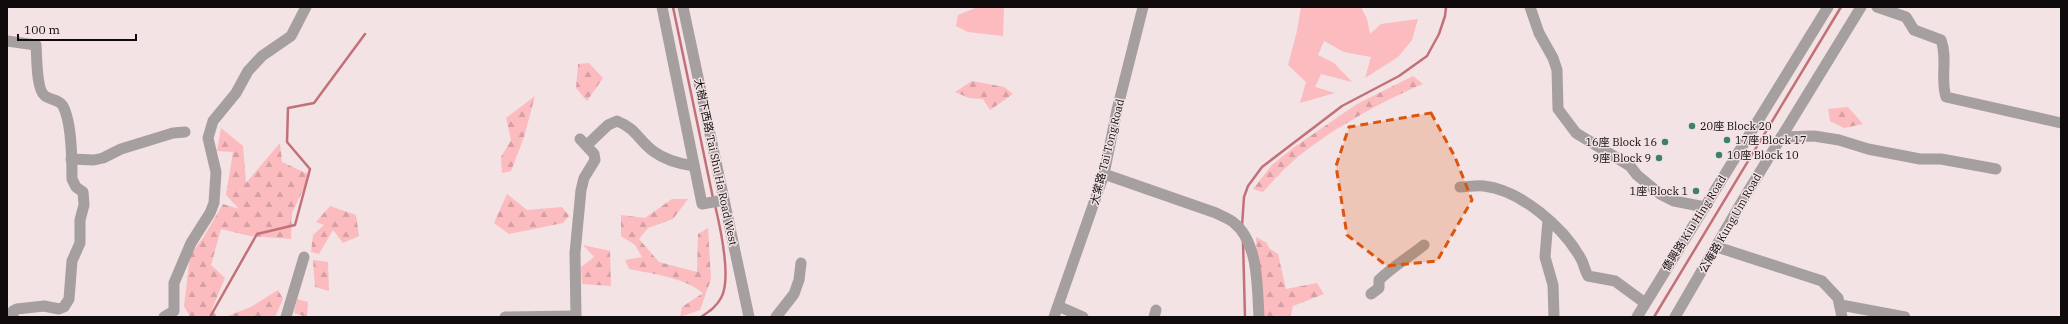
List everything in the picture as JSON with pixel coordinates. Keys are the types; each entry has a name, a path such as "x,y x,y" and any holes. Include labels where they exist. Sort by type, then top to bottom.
{"street":[{"path":"164,317 174,311 174,283 191,243 214,203 216,172 208,138 213,122 236,93 248,71 262,56 290,36 306,7"},
{"path":"662,7 702,204 724,200"},
{"name":"大樹下西路 Tai Shu Ha Road West","path":"683,7 749,317"},
{"name":"大棠路 Tai Tong Road","path":"1054,317 1104,174 1117,110 1143,7"},
{"path":"1530,7 1557,70 1558,109 1573,129 1630,166 1637,175 1660,194 1674,201 1705,207"},
{"name":"僑興路 Kiu Hing Road","path":"1637,317 1828,7"},
{"name":"公庵路 Kung Um Road","path":"1675,317 1781,137 1861,7"},
{"path":"1877,7 1906,17 1914,30 1941,40 1944,47 1943,76 1946,97 2034,112 2061,123"},
{"path":"7,41 36,45 39,83 42,93 45,96 60,102 63,106 68,128 72,179 76,187 83,192 84,197 80,220 80,243 72,261 69,299 64,307 59,309 44,306 17,309 13,311 13,317"},
{"path":"505,317 576,317 574,253 581,190 584,178 595,160 594,154 583,142 608,125 617,121 629,126 653,151 678,163 694,166"},
{"path":"71,159 94,160 103,158 121,149 173,133 185,132"},
{"path":"1781,137 1814,136 1839,140 1920,159 1940,159 1996,169"},
{"path":"1104,174 1143,189 1216,213 1232,222 1248,241 1253,256 1259,317"},
{"path":"1460,187 1484,186 1507,192 1536,208 1582,258 1583,268 1588,276 1615,281 1645,303"},
{"path":"1548,220 1545,257 1553,285 1554,317"},
{"path":"1371,294 1379,288 1379,280 1424,245"},
{"path":"1717,247 1822,281 1834,292 1841,305 1842,317"},
{"path":"286,317 304,257"},
{"path":"776,317 794,294 799,280 801,263"},
{"path":"1841,305 1905,317"},
{"path":"1058,306 1083,317"}],"highlighted area":[{"path":"1431,113 1455,157 1472,200 1437,261 1387,266 1347,235 1336,166 1349,127"}],"green space":[{"path":"978,7 1004,7 1003,36 968,32 956,26 958,15"},
{"path":"1301,7 1361,7 1367,19 1370,34 1381,24 1418,19 1412,40 1398,57 1365,78 1371,57 1344,52 1324,41 1318,55 1334,63 1352,82 1321,74 1315,87 1335,93 1300,103 1306,82 1288,65 1297,31"},
{"path":"589,63 603,78 587,101 576,88 578,64"},
{"path":"1413,76 1423,84 1390,99 1336,129 1291,163 1263,192 1253,189 1272,165 1293,148 1357,104"},
{"path":"972,81 1004,87 1013,94 990,110 983,99 969,98 955,92"},
{"path":"535,96 524,137 511,171 502,173 501,157 511,140 506,118"},
{"path":"1848,107 1863,124 1844,128 1830,121 1828,109"},
{"path":"221,128 243,146 246,183 280,143 282,162 310,175 292,213 291,239 250,236 221,229 211,265 225,278 212,309 217,317 190,317 184,306 190,255 203,238 223,204 239,209 226,195 233,152 217,151"},
{"path":"507,194 527,210 562,207 569,216 563,223 509,234 494,223"},
{"path":"672,199 688,199 673,219 648,228 639,239 659,262 697,272 698,234 708,228 711,279 700,310 680,317 682,307 703,293 686,283 677,280 629,269 625,260 642,257 635,245 621,236 621,215 645,218"},
{"path":"330,206 356,215 359,236 343,243 333,230 319,254 311,252 313,235 324,225 316,222"},
{"path":"1256,237 1267,243 1269,248 1278,254 1286,289 1317,283 1324,294 1293,306 1290,317 1259,317"},
{"path":"583,245 610,251 611,286 582,284 581,267 594,257"},
{"path":"313,260 328,262 329,291 315,287"},
{"path":"278,290 283,299 275,317 225,317 251,307"},
{"path":"297,299 308,302 307,317 294,313"}],"waterway":[{"path":"673,7 713,198"},
{"path":"1242,226 1244,197 1248,186 1262,167 1342,106 1399,76 1427,56 1439,34 1445,16 1446,7"},
{"path":"1654,317 1841,7"},
{"path":"210,317 257,234 295,225 310,169 287,142 288,108 314,103 365,34"},
{"path":"701,317 717,304 724,289 724,252 715,205"},
{"path":"1243,241 1245,317"}],"place":[{"name":"20座 Block 20","path":"1692,126"},
{"name":"17座 Block 17","path":"1727,140"},
{"name":"16座 Block 16","path":"1665,142"},
{"name":"10座 Block 10","path":"1719,155"},
{"name":"9座 Block 9","path":"1659,158"},
{"name":"1座 Block 1","path":"1696,191"}]}
